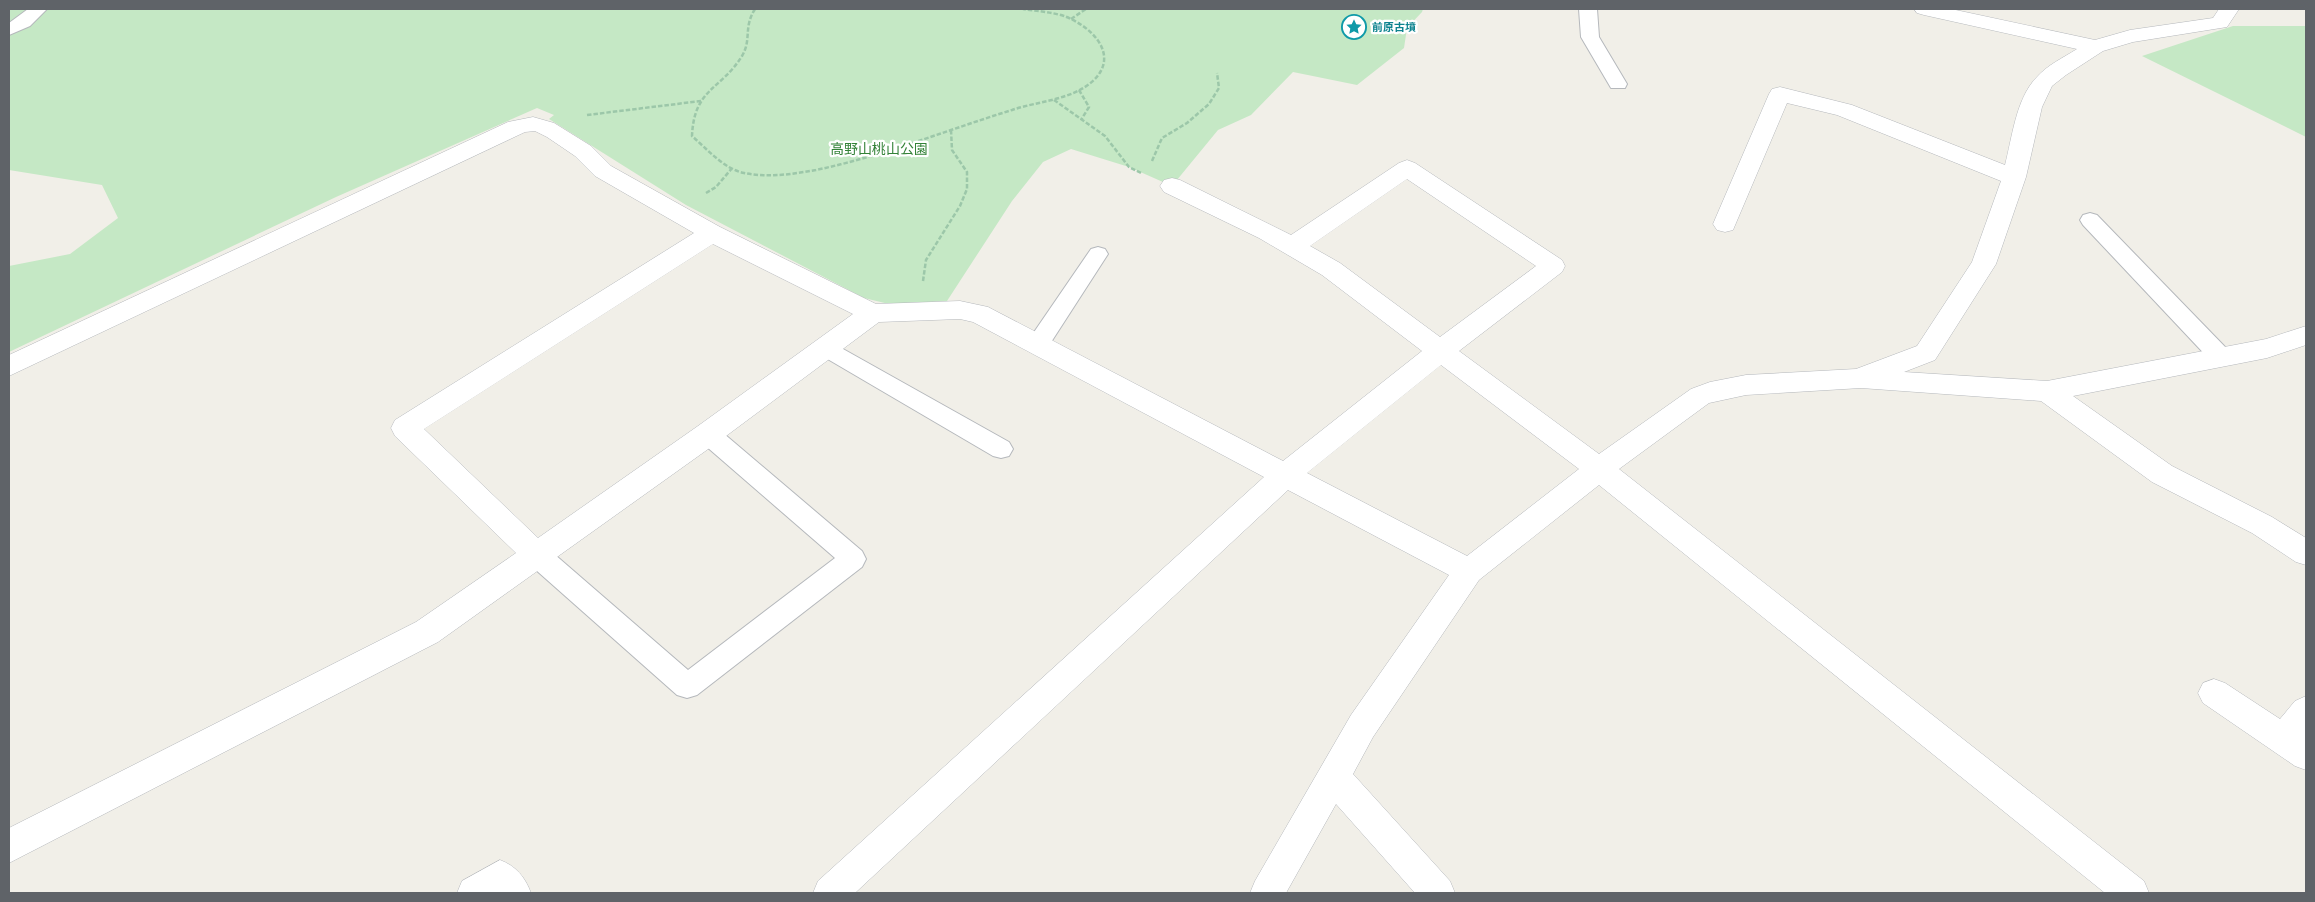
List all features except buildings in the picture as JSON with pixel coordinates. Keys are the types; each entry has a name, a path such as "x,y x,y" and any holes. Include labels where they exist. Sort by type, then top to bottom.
{"street":[{"path":"1924,9 2096,46"},
{"path":"1858,379 1926,353 1984,264 2014,177 2031,107 2044,83 2058,70 2096,46 2130,36 2220,22 2229,9"},
{"path":"1725,224 1780,94 1844,110 2014,177"},
{"path":"9,366 516,127 530,124 551,130 598,163 604,171 712,233 873,313 960,310 979,314 1469,571"},
{"path":"830,893 1285,475 1440,351 1553,266 1407,168 1292,246"},
{"path":"1172,186 1267,232 1331,269 1599,469 2132,893"},
{"path":"537,555 405,428 712,233"},
{"path":"9,846 427,632 708,434 873,313"},
{"path":"1266,893 1362,726 1469,571 1599,469 1700,396 1720,389 1746,385 1858,379 2047,391 2267,348 2306,335"},
{"path":"2047,391 2162,474 2262,525 2306,554"},
{"path":"2214,692 2295,747 2306,711"},
{"path":"1333,776 1438,893"},
{"path":"474,893 500,877 514,893"}],"lane":[{"path":"9,30 24,22 38,9"},
{"path":"1588,9 1590,37 1618,84"},
{"path":"2090,220 2221,357"},
{"path":"1038,344 1098,254"},
{"path":"827,348 1001,449"},
{"path":"537,555 687,686 853,559 708,434"}],"path":[{"path":"755,9 747,24 747,45 738,60 705,93 691,121 692,136 741,173 773,176 848,162 1017,108 1054,100 1079,90 1093,81 1104,68 1106,55 1101,43 1094,34 1071,19 1023,9"},
{"path":"1071,19 1086,9"},
{"path":"1142,173 1153,160 1162,138 1187,122 1209,104 1219,88 1216,73"},
{"path":"1079,90 1088,107 1081,120"},
{"path":"1054,100 1104,136 1129,167 1172,186"},
{"path":"578,116 701,101"},
{"path":"922,284 926,260 960,206 966,190 967,172 952,150 951,130"},
{"path":"701,196 716,187 733,167"}],"green space":[{"name":"高野山桃山公園","path":"9,9 1423,9 1407,28 1404,48 1357,85 1293,72 1251,115 1218,130 1172,186 1129,167 1071,149 1043,162 1012,201 947,301 889,304 864,298 686,205 549,119 554,115 537,108 336,197 9,352 9,266 70,254 118,218 102,185 9,170"},
{"path":"2233,26 2306,26 2306,137 2142,56"}],"place":[{"name":"前原古墳","path":"1354,27"}]}
